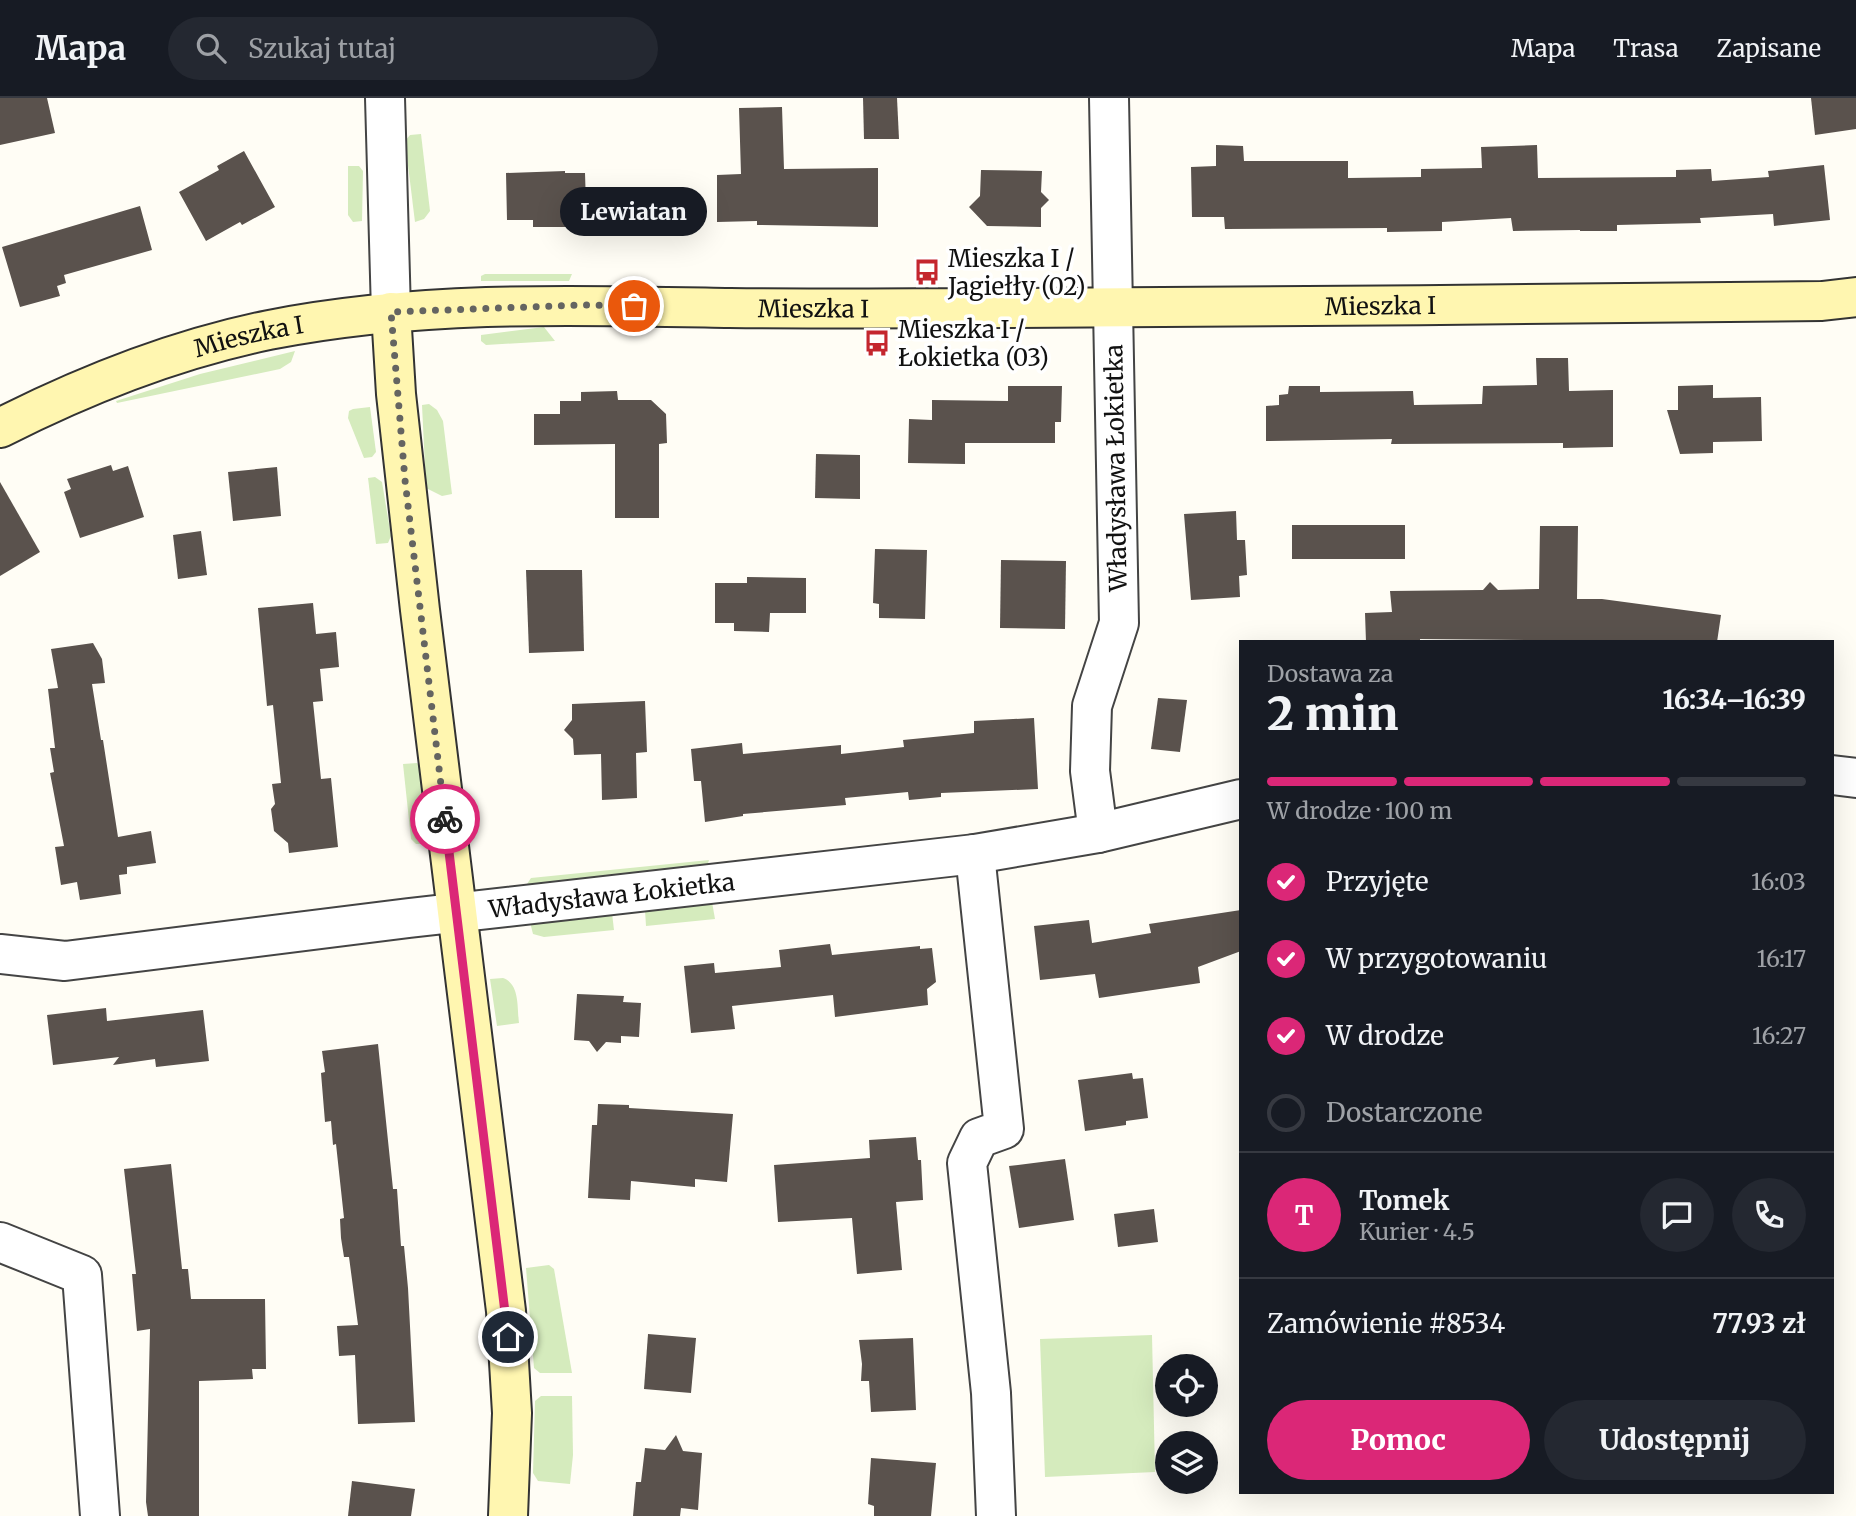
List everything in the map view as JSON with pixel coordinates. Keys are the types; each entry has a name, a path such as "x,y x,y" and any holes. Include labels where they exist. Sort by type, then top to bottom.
{"street":[{"path":"385,98 396,394 456,914 506,1311 512,1413 508,1516"},
{"name":"Władysława Łokietka","path":"1098,833 1090,771 1092,706 1119,623 1110,98"},
{"name":"Mieszka I","path":"0,428 93,385 211,344 269,330 391,312 582,305 881,308 1808,302 1856,297"},
{"path":"1834,775 1856,778"},
{"name":"Władysława Łokietka","path":"0,954 65,961 975,854 1098,833 1239,799"},
{"path":"975,854 1004,1129 979,1138 967,1163 990,1393 996,1516"},
{"path":"0,1242 82,1275 100,1516"}],"green space":[{"path":"421,134 430,211 424,219 415,222 405,141 410,135"},
{"path":"348,166 359,166 363,171 362,221 353,222 348,215"},
{"path":"572,274 569,281 481,281 481,276"},
{"path":"544,327 555,341 486,345 481,341 481,335"},
{"path":"295,351 291,362 280,369 117,403 116,401 200,374"},
{"path":"429,404 437,410 443,421 452,494 442,496 426,488 422,405"},
{"path":"370,407 376,452 372,457 364,458 348,418 349,411 353,409"},
{"path":"375,477 382,482 391,536 388,543 376,544 368,478"},
{"path":"417,763 420,766 432,844 416,844 411,839 403,764"},
{"path":"709,860 707,867 527,888 531,878"},
{"path":"712,902 715,919 646,926 645,910"},
{"path":"612,913 614,930 544,937 533,934 530,922"},
{"path":"503,978 515,991 519,1023 497,1026 490,979"},
{"path":"549,1265 554,1269 572,1373 540,1373 534,1368 526,1268"},
{"path":"1152,1335 1155,1472 1045,1477 1040,1339"},
{"path":"541,1396 572,1396 573,1455 570,1484 538,1481 533,1473 535,1401"}],"building":[{"path":"0,98 47,98 55,133 0,145"},
{"path":"863,98 897,98 899,139 864,139"},
{"path":"1811,98 1856,98 1856,129 1815,135"},
{"path":"782,107 784,169 878,168 878,227 757,225 757,221 717,222 717,175 741,174 739,108"},
{"path":"1216,145 1243,146 1244,161 1348,161 1348,178 1421,177 1421,169 1482,168 1481,147 1537,145 1538,178 1676,177 1676,170 1711,169 1712,181 1769,177 1768,171 1824,165 1830,220 1774,226 1773,214 1700,218 1701,223 1617,225 1617,231 1513,231 1511,218 1442,222 1442,231 1387,232 1387,228 1225,229 1224,217 1192,217 1191,167 1216,166"},
{"path":"244,151 275,207 206,241 179,192 219,170 217,166"},
{"path":"981,170 1042,171 1041,192 1049,200 1041,208 1041,227 987,226 969,207 980,196"},
{"path":"506,173 585,173 586,205 567,205 566,227 533,227 533,220 507,220"},
{"path":"140,206 152,250 64,275 66,283 57,286 60,296 20,307 2,247"},
{"path":"1536,358 1568,358 1569,391 1613,390 1613,447 1563,448 1563,443 1391,444 1392,439 1266,441 1266,406 1279,405 1279,395 1288,394 1289,386 1320,386 1320,392 1413,391 1414,405 1482,404 1483,386 1537,385"},
{"path":"1713,385 1713,398 1761,397 1762,441 1713,442 1713,453 1680,454 1667,410 1678,410 1678,386"},
{"path":"1008,386 1062,386 1061,422 1055,422 1055,443 965,443 965,464 908,463 909,419 932,420 932,400 1008,401"},
{"path":"617,391 618,400 651,400 666,414 667,443 659,444 659,518 615,518 615,444 534,445 534,414 560,414 560,401 581,401 581,392"},
{"path":"816,454 860,455 860,499 815,498"},
{"path":"111,465 113,471 128,466 144,517 80,538 64,492 71,489 67,479"},
{"path":"277,467 281,516 233,521 228,472"},
{"path":"0,482 40,552 0,576"},
{"path":"1236,511 1237,540 1245,540 1247,575 1239,576 1240,597 1191,600 1184,514"},
{"path":"1292,525 1405,525 1405,559 1292,559"},
{"path":"1540,526 1578,526 1577,599 1602,599 1721,615 1717,640 1366,640 1365,613 1392,612 1390,591 1483,590 1490,582 1498,590 1539,589"},
{"path":"201,531 207,575 178,579 173,535"},
{"path":"875,549 927,550 925,619 879,618 879,604 873,603"},
{"path":"1001,560 1066,561 1065,629 1000,628"},
{"path":"526,570 582,570 584,651 529,653"},
{"path":"747,577 806,578 806,613 770,613 769,632 734,631 734,623 715,623 715,583 747,583"},
{"path":"313,603 316,634 336,632 339,667 320,669 323,701 313,702 321,779 331,778 338,847 289,853 288,843 274,831 271,809 275,804 272,784 281,783 273,705 267,706 258,608"},
{"path":"93,643 102,659 105,683 92,684 118,837 151,831 156,863 127,867 127,874 119,875 121,894 80,900 77,882 61,885 55,847 64,846 50,773 54,772 50,748 55,748 48,689 58,688 51,649"},
{"path":"1158,698 1187,700 1180,752 1151,749"},
{"path":"645,701 647,752 636,753 637,798 602,800 601,754 574,755 573,739 564,730 572,720 572,704"},
{"path":"1034,718 1038,789 941,793 941,797 909,800 908,792 845,798 846,805 743,814 705,822 701,781 694,781 691,749 742,743 743,754 841,745 841,754 904,747 903,740 974,733 974,721"},
{"path":"1239,910 1239,952 1198,967 1200,983 1099,998 1095,974 1040,980 1034,926 1089,920 1092,943 1151,933 1149,924"},
{"path":"830,944 832,955 920,946 920,949 932,948 936,982 927,989 928,1005 835,1017 833,995 732,1006 735,1029 691,1033 684,966 714,963 715,973 781,967 779,950"},
{"path":"577,994 624,996 623,1002 641,1003 639,1037 621,1036 621,1043 606,1042 597,1052 589,1041 574,1040"},
{"path":"106,1008 107,1021 203,1010 209,1061 156,1067 155,1059 113,1065 119,1057 53,1065 47,1015"},
{"path":"378,1044 393,1189 397,1189 401,1246 404,1246 415,1422 358,1424 355,1355 339,1356 337,1326 358,1325 349,1257 344,1257 341,1238 340,1219 344,1218 336,1144 333,1145 331,1121 325,1122 321,1073 325,1072 322,1051"},
{"path":"1132,1073 1133,1079 1143,1078 1148,1118 1126,1121 1126,1125 1085,1131 1078,1080"},
{"path":"598,1104 733,1114 727,1182 695,1179 695,1187 631,1181 630,1200 588,1198 592,1125 597,1125"},
{"path":"916,1137 918,1160 921,1160 923,1200 896,1202 902,1270 857,1274 852,1218 778,1222 774,1165 870,1158 869,1140"},
{"path":"1065,1159 1074,1220 1019,1228 1009,1166"},
{"path":"171,1164 182,1269 188,1269 191,1299 265,1299 266,1369 252,1369 253,1379 199,1381 199,1516 148,1516 146,1502 150,1329 137,1331 132,1274 136,1274 124,1169"},
{"path":"1154,1209 1158,1242 1118,1247 1114,1214"},
{"path":"648,1334 696,1338 691,1393 644,1389"},
{"path":"913,1338 916,1410 871,1412 869,1381 861,1381 859,1340"},
{"path":"676,1435 683,1451 702,1453 698,1510 681,1508 680,1516 633,1516 636,1482 641,1482 645,1448 665,1450"},
{"path":"871,1458 936,1463 931,1516 874,1516 874,1506 868,1504"},
{"path":"352,1481 415,1489 411,1516 348,1516"}],"way so far":[{"path":"445,819 405,480 391,312 582,305 634,306"}],"place":[{"name":"Mieszka I / Jagiełły (02)","path":"927,272"},
{"name":"Lewiatan","path":"634,306"},
{"name":"Mieszka I / Łokietka (03)","path":"877,343"}],"route":[{"path":"445,819 508,1337"}]}
